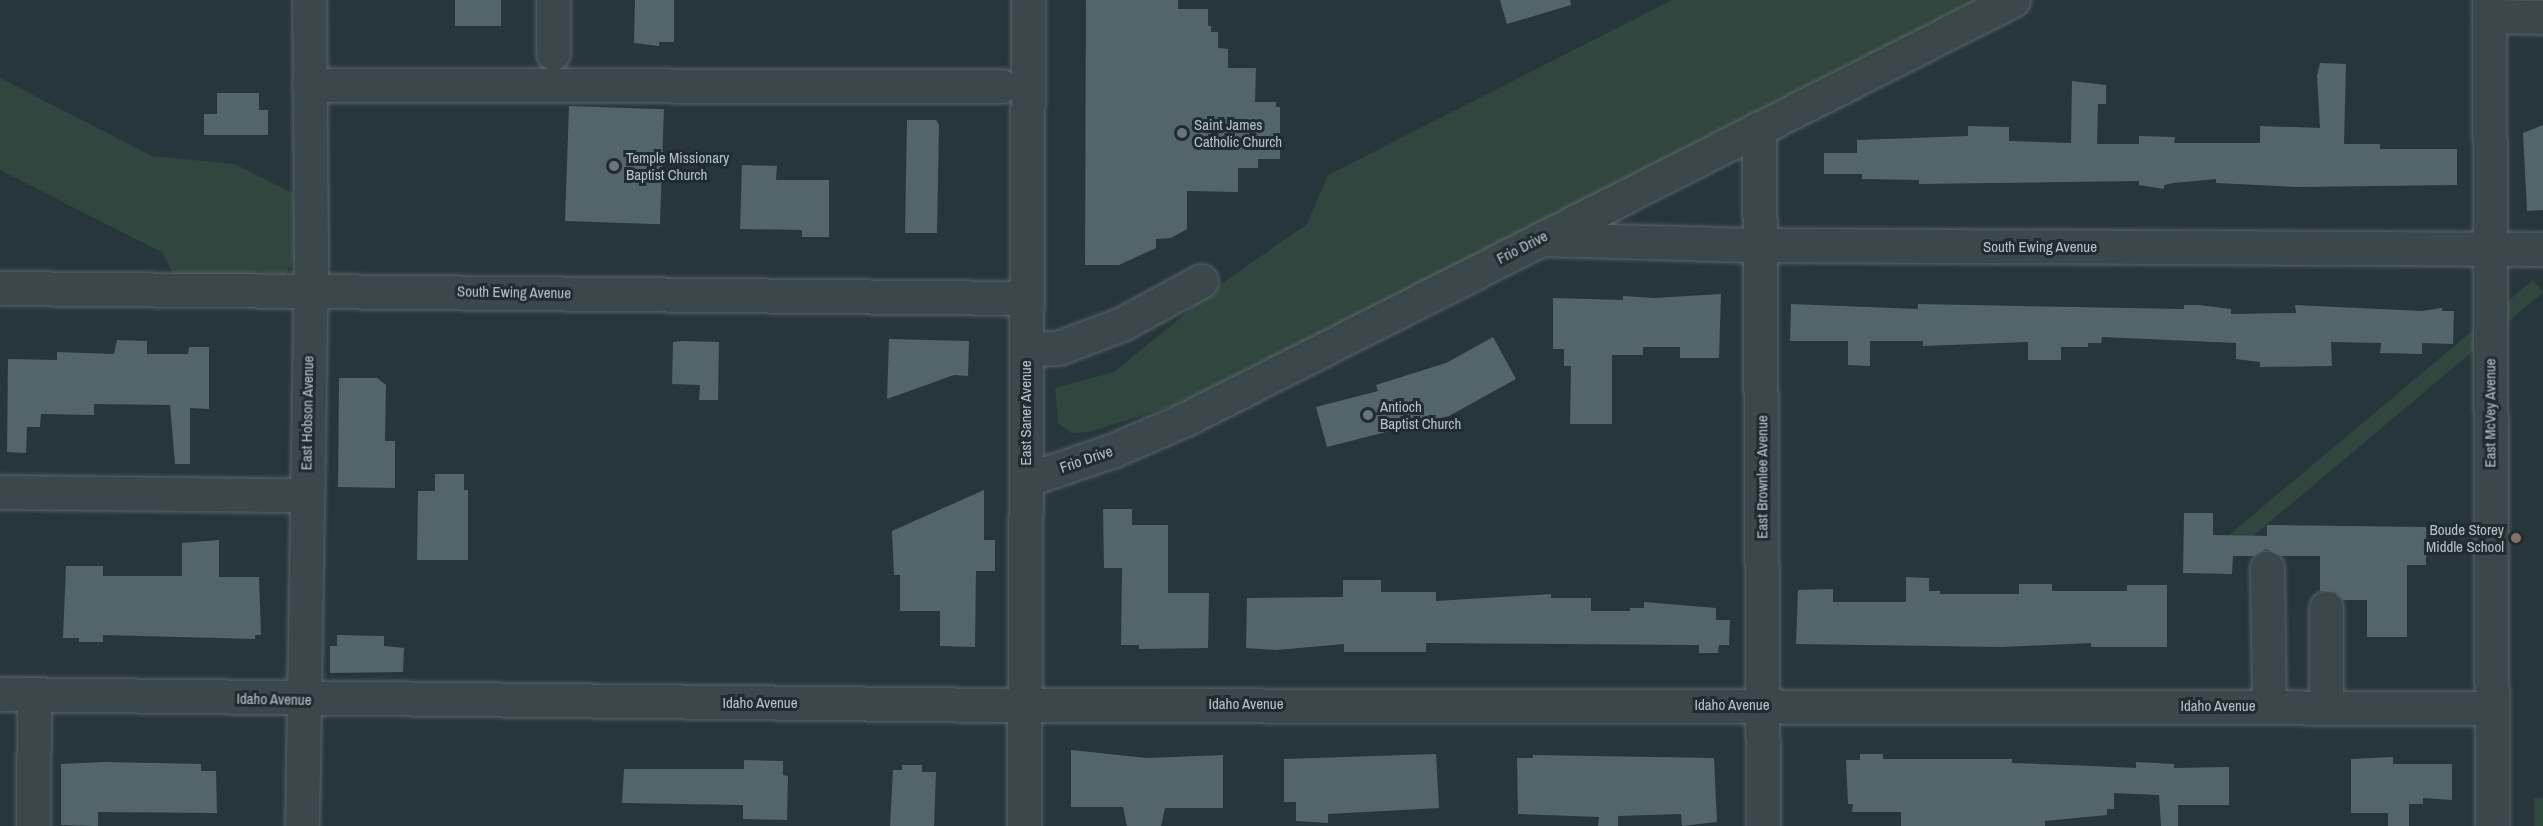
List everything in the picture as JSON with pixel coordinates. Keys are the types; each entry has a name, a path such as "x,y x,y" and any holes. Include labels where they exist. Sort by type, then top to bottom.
{"street":[{"name":"East Hobson Avenue","path":"302,826 310,289 309,0"},
{"path":"553,0 553,52"},
{"name":"East Saner Avenue","path":"1024,826 1028,0"},
{"name":"Frio Drive","path":"1026,480 1114,450 1188,418 1536,239 2013,0"},
{"path":"2489,8 2543,17"},
{"name":"East McVey Avenue","path":"2489,8 2492,826"},
{"path":"309,85 1001,86"},
{"name":"East Brownlee Avenue","path":"1759,128 1762,245 1763,826"},
{"name":"South Ewing Avenue","path":"1536,239 1762,245 2543,249"},
{"path":"1027,349 1058,348 1122,324 1201,281"},
{"name":"South Ewing Avenue","path":"0,288 310,289 1027,298"},
{"path":"0,492 306,495"},
{"path":"2267,568 2269,707"},
{"path":"2326,608 2326,707"},
{"name":"Idaho Avenue","path":"0,694 303,700 2492,708"},
{"path":"33,826 34,694"}],"green space":[{"path":"1672,0 1976,0 1194,399 1089,432 1071,433 1058,423 1055,388 1114,372 1224,282 1307,224 1328,175"},
{"path":"0,78 152,156 235,164 293,193 297,256 284,276 173,274 163,253 0,170"},
{"path":"2533,280 2543,292 2224,560 2214,548"},
{"path":"2534,798 2543,798 2543,826 2534,826"}],"building":[{"path":"455,0 501,0 501,26 455,26"},
{"path":"635,0 674,0 674,42 659,42 659,46 634,43"},
{"name":"Saint James Catholic Church","path":"1086,0 1178,0 1178,9 1208,9 1208,26 1211,26 1211,32 1218,32 1218,48 1228,49 1228,68 1256,68 1255,102 1276,102 1276,107 1280,107 1280,159 1258,159 1258,168 1238,168 1238,192 1187,191 1187,229 1171,238 1156,239 1156,248 1119,265 1085,265"},
{"path":"1500,0 1570,0 1571,5 1507,24"},
{"path":"2320,63 2346,64 2344,144 2380,144 2380,149 2457,149 2457,185 2296,187 2216,183 2216,179 2174,183 2164,185 2164,189 2139,185 2139,181 1919,184 1919,180 1862,179 1862,174 1824,174 1824,153 1857,153 1857,140 1968,136 1968,126 2009,127 2009,141 2071,143 2072,81 2106,85 2106,104 2098,104 2097,144 2139,144 2139,136 2175,137 2174,143 2260,143 2260,126 2320,128 2317,76"},
{"path":"217,93 259,93 259,110 268,110 268,135 204,135 204,114 217,114"},
{"name":"Temple Missionary Baptist Church","path":"569,106 664,109 660,224 565,221"},
{"path":"907,120 936,120 939,125 937,233 905,233"},
{"path":"2543,125 2543,210 2527,211 2523,133"},
{"path":"742,165 777,166 776,180 829,180 829,237 802,237 802,230 740,229"},
{"path":"1721,294 1719,358 1680,358 1680,347 1643,347 1643,355 1612,355 1612,424 1570,424 1571,366 1564,366 1564,349 1553,349 1553,298 1623,300 1623,296 1654,298"},
{"path":"1791,304 1918,309 1918,304 2184,309 2184,305 2199,305 2231,309 2231,314 2296,313 2295,305 2422,311 2442,308 2442,311 2454,311 2453,344 2422,343 2422,354 2380,353 2381,343 2331,342 2332,366 2260,367 2260,362 2236,359 2236,343 2102,337 2101,343 2088,343 2088,347 2061,347 2061,360 2028,360 2028,342 1923,346 1923,341 1870,341 1870,366 1848,365 1848,341 1790,341"},
{"path":"1493,337 1516,379 1449,416 1327,447 1316,407 1378,391 1376,385 1446,363"},
{"path":"889,339 969,341 968,376 954,375 887,399"},
{"path":"117,340 147,341 147,354 188,354 189,347 209,347 209,409 190,408 190,464 175,464 170,405 94,404 94,415 41,414 40,427 27,427 26,453 7,452 8,359 57,360 57,352 114,354"},
{"path":"673,342 719,342 718,400 699,400 700,385 672,384"},
{"path":"339,378 377,378 386,385 385,441 395,441 395,488 338,487"},
{"path":"435,474 464,474 464,490 468,490 468,560 417,560 418,491 435,491"},
{"path":"984,490 984,540 995,540 995,571 976,571 975,647 940,646 940,611 900,611 900,575 894,575 892,531"},
{"path":"1103,509 1132,509 1132,525 1168,525 1168,593 1209,593 1208,648 1139,649 1139,645 1121,645 1122,568 1104,568"},
{"path":"2184,513 2213,513 2213,535 2267,536 2267,525 2426,527 2426,565 2407,565 2407,637 2367,637 2367,600 2343,600 2335,592 2320,591 2320,556 2281,556 2266,549 2254,556 2233,556 2232,574 2183,573"},
{"path":"219,540 219,577 259,577 261,635 255,635 255,639 103,635 103,642 79,642 79,638 63,638 66,566 103,566 103,576 182,576 182,543"},
{"path":"1906,577 1929,578 1929,591 1940,591 1940,594 2019,594 2019,584 2052,584 2052,591 2127,591 2127,585 2167,585 2167,647 2091,647 2091,643 2002,647 1796,644 1798,590 1833,589 1833,602 1906,602"},
{"path":"1343,580 1381,580 1381,592 1436,592 1436,601 1551,594 1551,598 1591,598 1591,611 1630,611 1630,608 1644,608 1644,602 1716,608 1716,620 1730,620 1729,645 1719,645 1718,653 1699,653 1699,645 1426,643 1426,652 1344,652 1344,644 1277,650 1246,648 1247,598 1343,597"},
{"path":"337,635 384,636 384,646 404,648 403,672 330,673 330,646 337,646"},
{"path":"1071,750 1147,758 1223,755 1223,808 1165,808 1161,826 1127,826 1123,807 1071,807"},
{"path":"1436,754 1439,808 1328,814 1328,823 1296,821 1296,802 1284,802 1284,759"},
{"path":"1860,754 1883,754 1883,759 2012,759 2012,763 2136,768 2136,762 2174,764 2174,768 2229,767 2229,805 2178,805 2178,826 2161,826 2159,795 2114,793 2114,809 2107,809 2107,815 2045,821 2045,826 1901,826 1901,812 1852,812 1853,804 1848,804 1846,760 1860,760"},
{"path":"1533,755 1714,758 1717,822 1682,826 1681,814 1618,816 1618,826 1598,826 1599,817 1518,814 1517,758 1533,758"},
{"path":"2393,757 2393,764 2452,764 2452,800 2423,798 2423,804 2409,804 2409,826 2388,826 2388,813 2351,813 2351,759"},
{"path":"744,760 783,761 783,775 788,776 787,820 743,819 743,805 622,803 624,769 744,769"},
{"path":"105,762 201,764 201,771 216,771 217,813 98,812 98,826 61,825 61,764"},
{"path":"902,765 922,765 922,772 936,772 934,826 890,826 893,770 902,770"}],"place":[{"name":"Saint James Catholic Church","path":"1182,133"},
{"name":"Temple Missionary Baptist Church","path":"614,166"},
{"name":"Antioch Baptist Church","path":"1368,415"},
{"name":"Boude Storey Middle School","path":"2516,538"}]}
